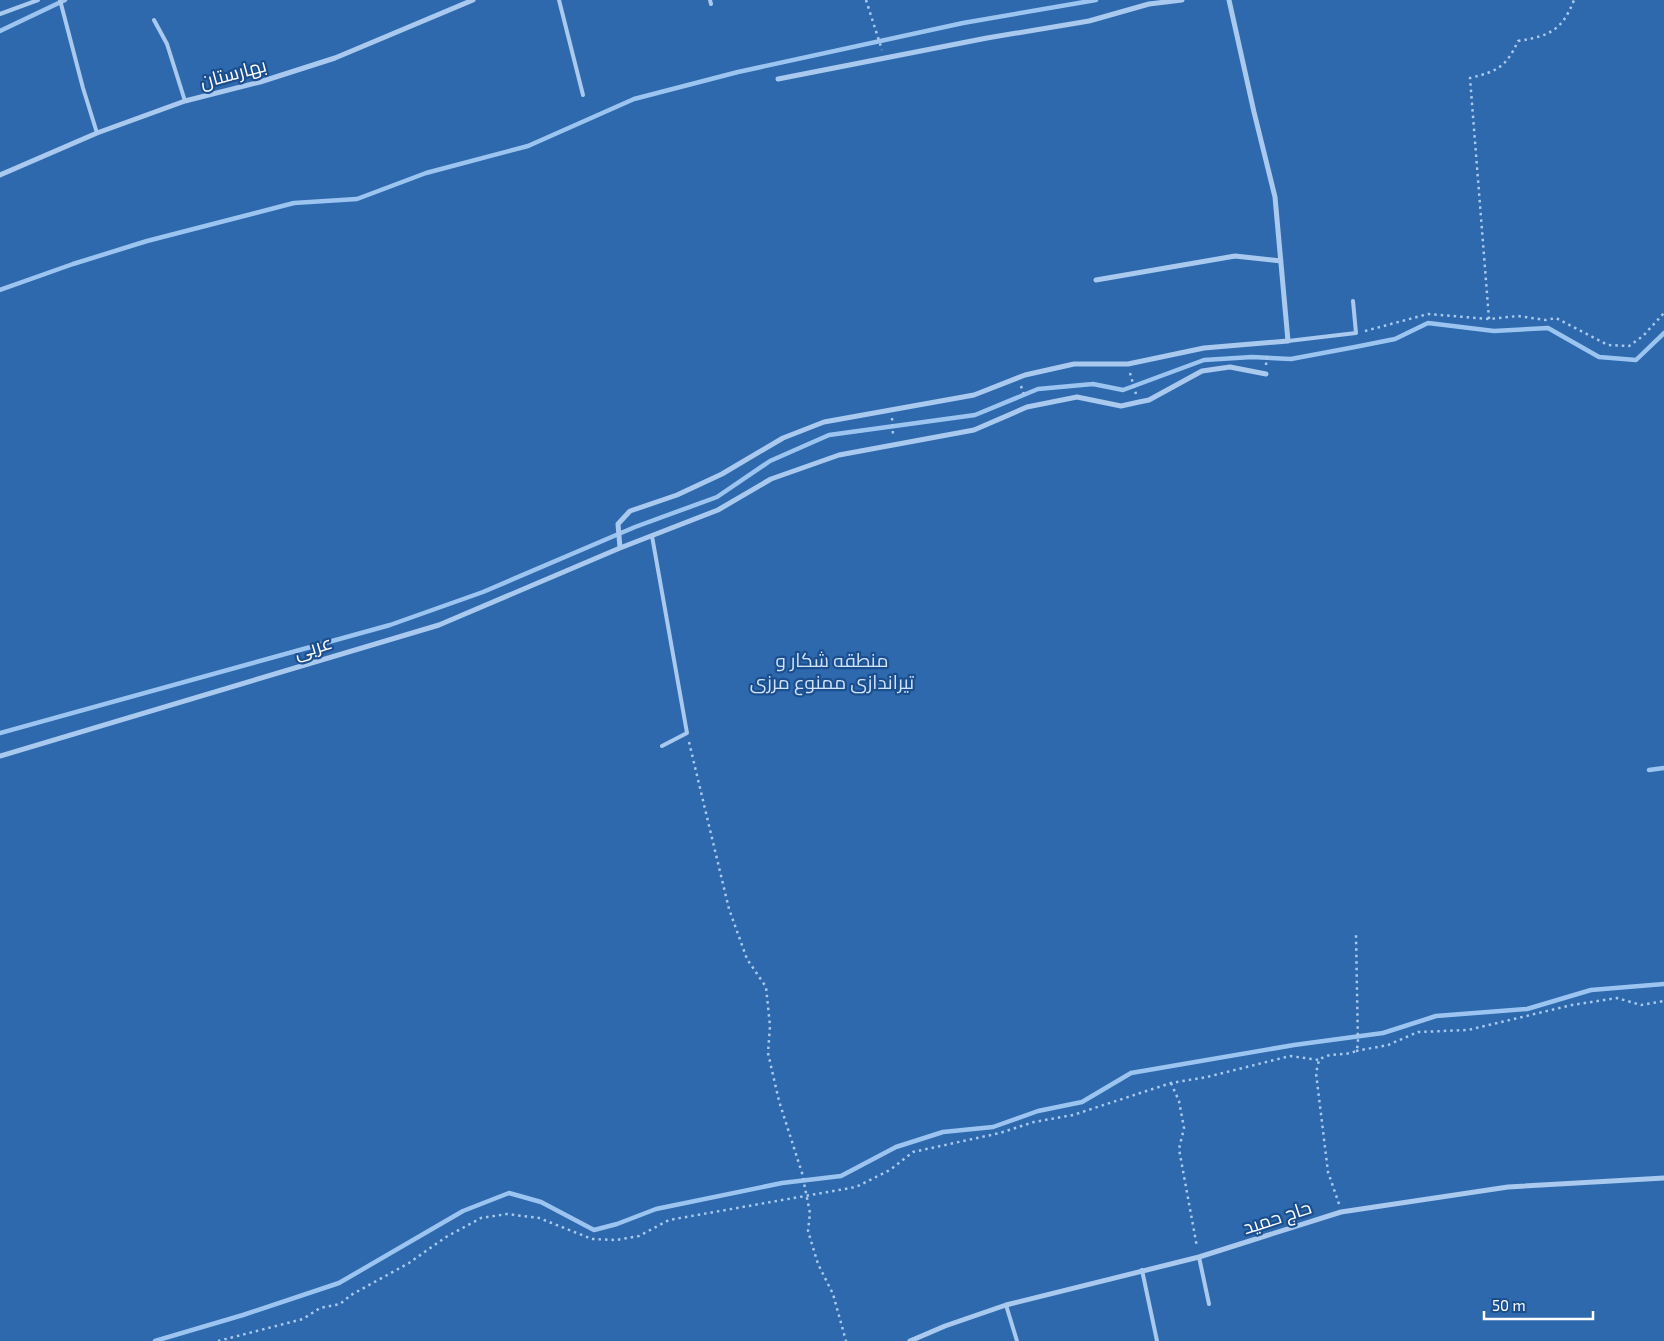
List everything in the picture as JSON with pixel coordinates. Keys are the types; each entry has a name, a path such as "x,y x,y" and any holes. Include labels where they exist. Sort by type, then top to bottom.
{"street":[{"name":"بهارستان","path":"0,175 97,133 185,101 260,82 335,58 473,0"},
{"path":"778,79 987,38 1089,21 1149,4 1182,0"},
{"path":"620,548 618,524 630,511 677,495 722,474 784,438 824,422 974,395 1025,375 1074,364 1128,364 1204,348 1288,341 1275,197 1229,0"},
{"path":"1096,280 1235,256 1282,261"},
{"name":"عربی","path":"0,756 439,625 620,548 718,510 771,479 839,455 974,430 1027,407 1077,397 1121,406 1149,400 1202,371 1230,367 1266,374"},
{"name":"حاج حمید","path":"910,1341 945,1326 1006,1305 1199,1257 1342,1212 1508,1187 1664,1178"}],"lane":[{"path":"0,14 38,0"},
{"path":"60,0 97,133"},
{"path":"559,0 584,94"},
{"path":"154,20 167,44 185,101"},
{"path":"1288,341 1356,333 1353,301"},
{"path":"652,536 687,732 662,746"},
{"path":"1199,1257 1209,1304"},
{"path":"1142,1270 1158,1341"},
{"path":"1006,1305 1017,1341"}],"path":[{"path":"866,0 882,49"},
{"path":"1489,319 1470,78 1491,73 1508,62 1518,41 1546,36 1563,23 1574,0"},
{"path":"1356,333 1428,314 1489,319 1518,316 1546,320 1556,318 1608,344 1630,346 1643,336 1664,314"},
{"path":"1266,364 1267,353"},
{"path":"1131,376 1137,395"},
{"path":"1021,386 1025,399"},
{"path":"892,420 893,434"},
{"path":"687,732 730,909 747,959 766,987 770,1026 768,1054 779,1101 805,1185 810,1213 808,1231 818,1264 832,1294 846,1341"},
{"path":"1356,935 1358,1045 1356,1051"},
{"path":"218,1341 303,1319 320,1308 340,1304 351,1295 409,1263 446,1237 481,1218 507,1214 539,1218 592,1239 616,1240 639,1236 669,1220 856,1187 890,1170 913,1152 1000,1133 1034,1122 1073,1115 1171,1083 1207,1077 1290,1056 1319,1060 1328,1054 1350,1054 1356,1051 1388,1045 1418,1032 1468,1030 1572,1005 1617,998 1641,1005 1664,1001"},
{"path":"1319,1060 1316,1073 1328,1172 1342,1212"},
{"path":"1171,1083 1179,1101 1184,1128 1180,1149 1199,1257"}],"green space":[{"name":"منطقه شکار و تیراندازی ممنوع مرزی","path":"0,0 1664,0 1664,1341 0,1341"}],"waterway":[{"path":"0,31 65,0"},
{"path":"0,290 73,264 147,241 294,203 357,199 426,173 528,146 634,99 738,72 963,23 1096,0"},
{"path":"0,733 390,625 483,592 635,527 717,497 770,461 829,435 975,415 1038,389 1093,384 1123,390 1204,360 1252,357 1291,359 1395,339 1428,323 1494,331 1548,328 1599,357 1636,360 1664,333"},
{"path":"1649,770 1664,768"},
{"path":"155,1341 243,1315 339,1283 463,1211 509,1193 541,1202 594,1230 617,1224 656,1209 782,1183 841,1176 896,1147 943,1132 993,1127 1038,1111 1082,1102 1131,1073 1294,1045 1383,1033 1436,1016 1527,1009 1591,990 1664,984"}]}
